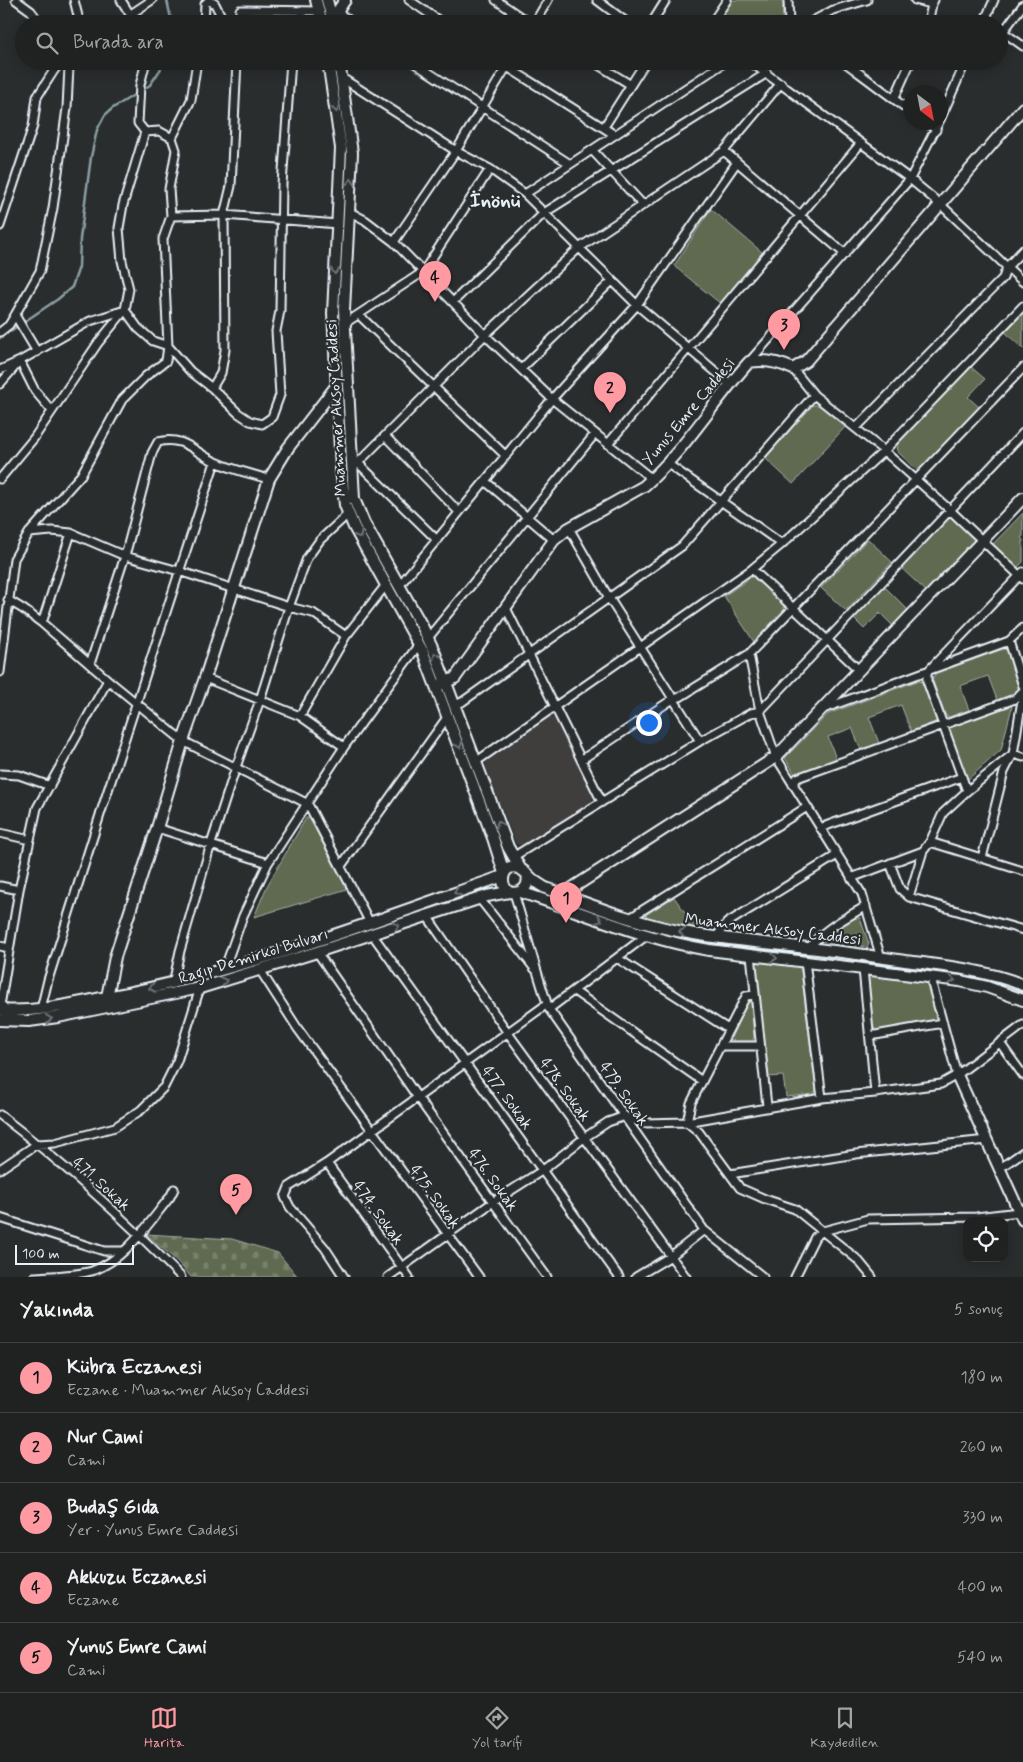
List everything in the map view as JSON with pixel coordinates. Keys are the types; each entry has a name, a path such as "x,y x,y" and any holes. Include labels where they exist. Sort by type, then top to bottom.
{"main road":[{"path":"316,0 320,15"},
{"path":"327,0 331,15"},
{"path":"335,15 345,0"},
{"path":"329,70 341,148 333,313 341,470 345,505 386,585 442,684 448,716 490,830 504,874 503,885 514,892 646,936 680,945 974,984 1023,1000"},
{"name":"Muammer Aksoy Caddesi","path":"341,70 352,146 344,324 355,466 354,499 359,513 428,638 442,684 455,705 501,829 513,857 523,871 543,886 563,894 630,918 674,930 971,970 1023,985"},
{"path":"794,369 812,355 1023,108"},
{"name":"Yunus Emre Caddesi","path":"442,684 455,678 554,540 569,528 644,486 652,479 668,464 729,383 749,362 778,362 794,369"},
{"path":"107,997 115,957 157,828 182,741 205,678 269,479 288,448 337,385"},
{"path":"563,894 776,757 1023,498"},
{"path":"504,874 511,868 523,871 528,883 525,889 514,892"},
{"name":"Ragıp Demirkol Bulvarı","path":"4,1010 41,1009 71,1005 173,984 224,970 370,923 504,874"},
{"name":"Ragıp Demirkol Bulvarı","path":"0,1020 29,1021 58,1017 200,988 317,952 479,898 493,894 514,892"},
{"path":"957,1075 1021,1216"}],"street":[{"path":"16,0 33,15"},
{"path":"74,0 78,15"},
{"path":"121,0 131,14 152,0"},
{"path":"204,15 205,4 209,0 215,4 220,15"},
{"path":"409,0 431,15"},
{"path":"496,0 519,15"},
{"path":"539,15 548,0"},
{"path":"598,0 606,2 620,15"},
{"path":"657,15 666,0"},
{"path":"716,15 727,0"},
{"path":"788,0 789,15"},
{"path":"832,10 833,0"},
{"path":"823,15 832,10 867,0"},
{"path":"915,0 933,2 930,15"},
{"path":"987,15 994,0"},
{"path":"1008,23 1023,5"},
{"path":"240,15 240,10 319,11"},
{"path":"1008,36 1023,46"},
{"path":"0,226 33,126 37,97 55,70"},
{"path":"0,332 17,317 40,271 53,208 69,88 69,70"},
{"path":"144,70 140,85 138,123 145,132"},
{"path":"172,138 191,100 196,70"},
{"path":"212,388 221,373 224,350 224,215 231,186 237,70"},
{"path":"125,310 138,328 154,341 168,346 190,371 212,388 238,413 250,421 262,424 272,417 280,395 276,331 280,311 282,184 290,70"},
{"path":"425,70 570,164"},
{"path":"394,242 456,151 504,70"},
{"path":"517,70 615,135"},
{"path":"607,70 631,85"},
{"path":"604,127 640,70"},
{"path":"525,194 713,70"},
{"path":"762,70 910,179 940,204 1023,282"},
{"path":"856,70 903,106"},
{"path":"894,99 907,70"},
{"path":"948,103 962,70"},
{"path":"452,302 544,213 767,73"},
{"path":"342,78 456,151 490,169 525,194 637,305 729,383"},
{"path":"437,540 355,466 485,335 579,248 724,151 781,84"},
{"path":"749,362 910,179 936,130"},
{"path":"0,672 14,559 29,533 81,475 122,400 146,376 166,361 168,346 163,239 171,216 169,190 176,150 172,138 159,131 145,132"},
{"path":"0,479 34,438 98,343 125,310 129,289 122,261 119,228 145,132"},
{"path":"608,444 861,143"},
{"path":"592,150 643,205"},
{"path":"724,151 845,254"},
{"path":"399,586 552,399 637,305 737,162"},
{"path":"344,324 423,272 490,169"},
{"path":"350,212 365,220 394,242 485,335 552,399 652,479"},
{"path":"171,216 224,215 338,224"},
{"path":"856,428 1003,278 1007,267 1023,250"},
{"path":"521,369 612,281"},
{"path":"477,761 752,569 782,544 884,451 1023,306"},
{"path":"0,370 37,352 90,321 125,310"},
{"path":"359,315 506,456"},
{"path":"17,317 37,352"},
{"path":"20,361 35,391 52,411"},
{"path":"0,384 20,361"},
{"path":"581,760 674,699 680,698 749,654 1023,368"},
{"path":"794,369 814,395 884,451 1022,576 927,672 927,681 967,791"},
{"path":"455,705 682,546 814,395"},
{"path":"513,857 700,740 751,713 760,711 1023,433"},
{"path":"428,638 595,434"},
{"path":"384,436 459,512"},
{"path":"90,664 125,556 152,453 158,442 168,439 186,443 216,462 269,479"},
{"path":"41,1009 48,980 179,571 216,462"},
{"path":"668,464 782,544"},
{"path":"485,481 554,540"},
{"path":"173,984 180,951 211,844 307,558 320,540 348,514"},
{"path":"569,528 609,598 700,740"},
{"path":"29,533 52,531 71,533 125,556 313,613 346,636"},
{"path":"42,623 71,533"},
{"path":"752,569 859,670"},
{"path":"300,716 346,636 386,585"},
{"path":"8,600 42,623 182,741 308,804 370,923"},
{"path":"506,608 602,802"},
{"path":"820,710 1009,641 1023,628"},
{"path":"1009,641 1023,686"},
{"path":"224,970 243,916 268,863 344,747 419,644"},
{"path":"749,654 760,711 776,757 862,894 881,958"},
{"path":"205,678 300,716 344,747"},
{"path":"4,1010 0,1004 19,890 36,808 108,680"},
{"path":"793,785 797,778 1016,699 1023,693"},
{"path":"982,858 1004,772 1014,754 1023,693"},
{"path":"341,866 448,716"},
{"path":"1014,754 1023,757"},
{"path":"909,897 924,851 930,842 942,813 1014,754"},
{"path":"0,774 19,775 50,786"},
{"path":"820,828 962,777"},
{"path":"630,918 807,807"},
{"path":"157,828 268,863"},
{"path":"0,833 30,840"},
{"path":"930,842 1023,871"},
{"path":"851,878 924,851"},
{"path":"716,937 727,923 837,855"},
{"path":"890,863 900,889 909,897 1023,930"},
{"path":"0,886 19,890"},
{"name":"479. Sokak","path":"514,892 548,1007 704,1230 763,1277"},
{"path":"479,898 538,974"},
{"path":"809,948 824,932 866,906"},
{"name":"478. Sokak","path":"427,916 508,1033 686,1277"},
{"name":"477. Sokak","path":"372,934 467,1063 619,1277"},
{"path":"344,1277 325,1248 290,1207 285,1197 289,1187 327,1163 508,1033 574,991 646,936"},
{"path":"0,946 9,948"},
{"name":"476. Sokak","path":"317,952 418,1098 547,1277"},
{"path":"751,955 754,996 768,1106"},
{"path":"617,958 728,1029"},
{"path":"805,962 822,1098"},
{"name":"475. Sokak","path":"260,970 298,1029 479,1277"},
{"path":"863,970 875,1093"},
{"path":"934,978 932,984 957,1075"},
{"path":"0,1169 38,1144 55,1143 115,1127 141,1110 164,1086 177,1061 200,988"},
{"path":"574,991 702,1081"},
{"path":"687,1122 692,1103 728,1029 746,996 754,996"},
{"path":"870,1036 943,1023"},
{"path":"388,1277 493,1202 543,1170 608,1122 625,1116 644,1123 687,1122 768,1106 941,1084 957,1075 1023,1025"},
{"path":"1000,1043 1023,1075"},
{"path":"720,1046 760,1046"},
{"name":"471. Sokak","path":"0,1115 38,1144 140,1234 181,1277"},
{"path":"687,1122 698,1132 740,1188 795,1209 858,1260 872,1277"},
{"path":"730,1174 856,1154 987,1140"},
{"path":"1000,1168 1023,1152"},
{"name":"474. Sokak","path":"327,1163 409,1277"},
{"path":"34,1277 90,1274 100,1268 132,1245 170,1197 174,1189"},
{"path":"795,1277 815,1237 823,1231 868,1219 1021,1216"},
{"path":"0,1218 104,1251 123,1251"},
{"path":"636,1277 671,1256 704,1230"}],"shaded area":[{"path":"549,716 555,717 594,794 591,804 524,846 516,844 486,768 486,758"}],"green space":[{"path":"731,0 783,0 782,15 722,15"},
{"path":"711,209 763,253 721,304 674,266"},
{"path":"1023,313 1023,349 1005,332"},
{"path":"971,367 985,379 968,397 980,408 919,472 898,452 897,445"},
{"path":"813,405 820,405 845,427 793,484 765,458"},
{"path":"1023,513 1023,536 1021,538 1023,540 1023,562 1015,568 992,548 992,545"},
{"path":"952,518 976,541 927,592 900,567 947,519"},
{"path":"868,539 892,562 846,611 821,588"},
{"path":"753,576 783,604 785,612 754,642 724,596"},
{"path":"884,586 909,611 894,627 880,613 864,629 853,618"},
{"path":"1003,649 1008,650 1020,688 1015,693 997,700 988,676 960,686 969,710 949,717 946,716 932,679 936,673"},
{"path":"917,681 924,682 937,720 935,722 911,731 901,705 869,717 879,743 861,750 852,728 828,737 836,759 795,774 785,758 828,714"},
{"path":"1009,704 1012,707 1001,750 967,780 965,779 948,730 951,725"},
{"path":"306,818 310,818 347,889 254,917 267,886"},
{"path":"674,897 689,918 710,925 709,932 645,918 647,914"},
{"path":"855,918 860,918 869,944 867,947 823,941 824,937"},
{"path":"714,941 959,974 1007,985 1023,991 1023,995 962,977 714,945"},
{"path":"757,962 799,966 816,1090 814,1094 786,1097 783,1076 767,1077 754,966"},
{"path":"868,975 926,982 929,987 937,1021 935,1023 876,1031 873,1027 867,982"},
{"path":"747,1002 751,1002 754,1038 751,1042 733,1042 731,1038"},
{"path":"146,1234 232,1239 278,1253 298,1277 191,1277 177,1261"}],"waterway":[{"path":"167,0 170,15"},
{"path":"0,338 58,299 72,287 79,267 80,239 91,157 97,130 105,115 150,85 160,70"}],"place":[{"name":"Akkuzu Eczanesi","path":"435,302"},
{"name":"Budaş Gıda","path":"784,350"},
{"name":"Nur Cami","path":"610,413"},
{"name":"Kübra Eczanesi","path":"566,923"},
{"name":"Yunus Emre Cami","path":"236,1215"}],"district":[{"name":"İnönü","path":"495,200"}]}
